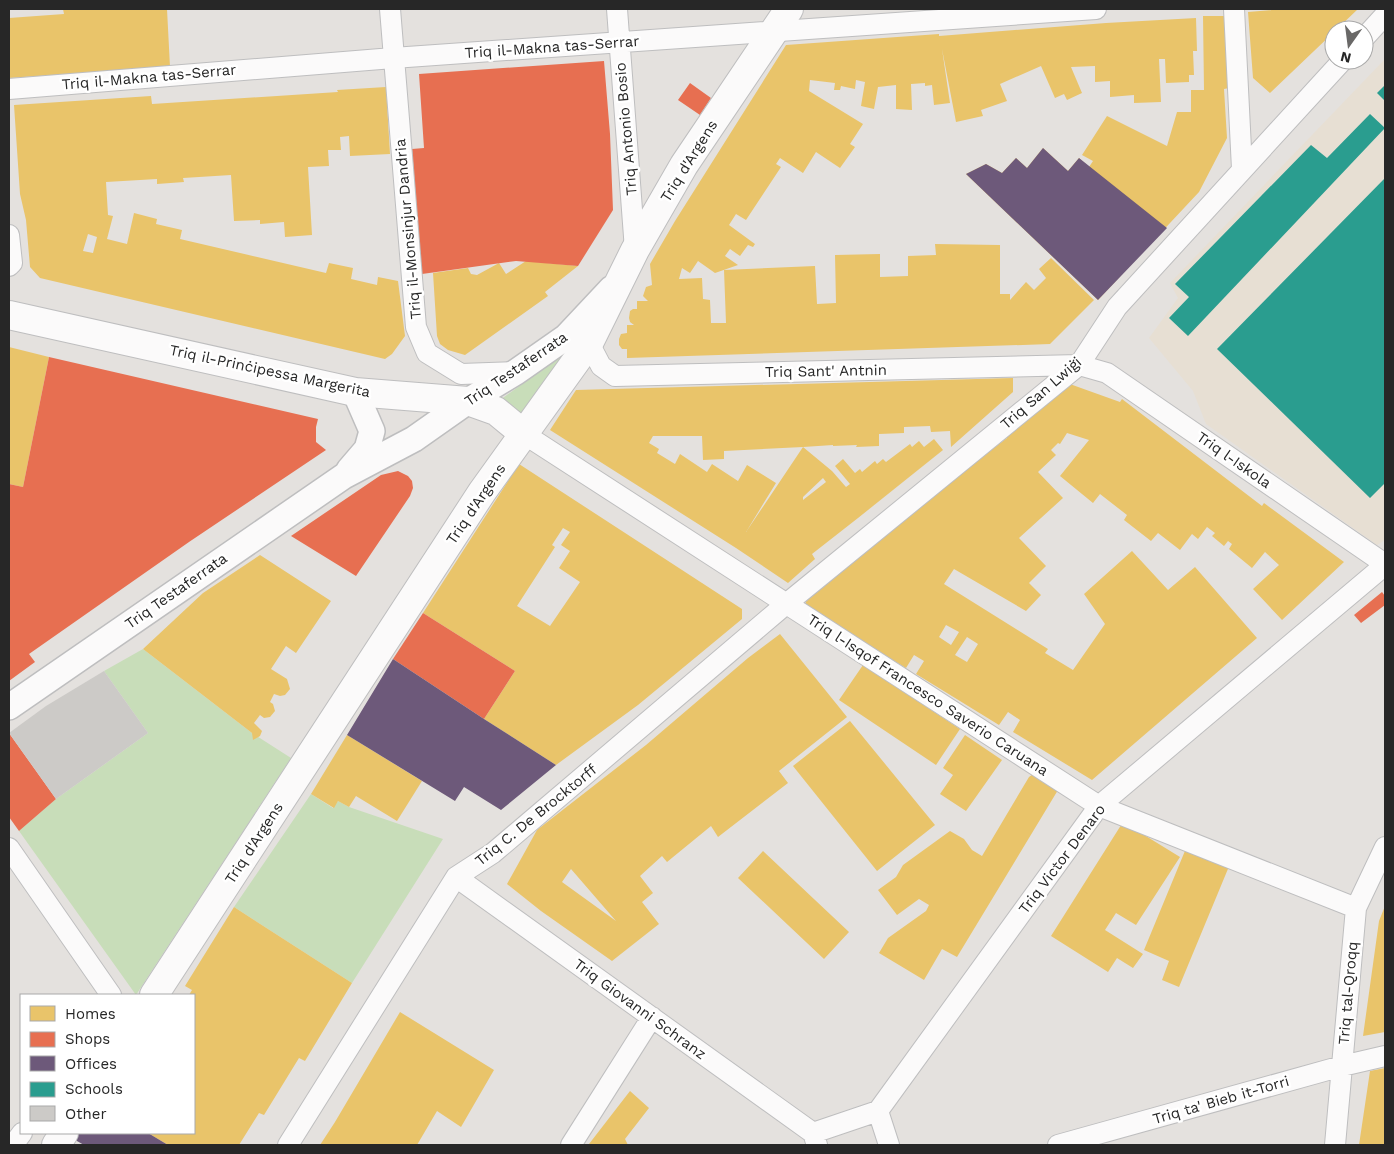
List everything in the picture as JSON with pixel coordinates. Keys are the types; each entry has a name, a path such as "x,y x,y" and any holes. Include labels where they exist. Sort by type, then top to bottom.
{"main road":[{"name":"Triq d'Argens","path":"155,994 482,492 589,343 635,250 684,165 790,9"},
{"name":"Triq il-Prinċipessa Margerita","path":"9,315 355,392 468,401 496,411 524,434"},
{"path":"56,1145 63,1134"}],"street":[{"name":"Triq il-Monsinjur Dandria","path":"390,9 416,327 427,353 461,374 516,372"},
{"name":"Triq Antonio Bosio","path":"617,9 635,250"},
{"name":"Triq il-Makna tas-Serrar","path":"9,89 393,58 1096,9"},
{"path":"1234,9 1242,169"},
{"path":"1374,27 1385,15"},
{"name":"Triq San Lwiġi","path":"786,604 1079,365 1117,307 1335,70"},
{"path":"9,234 12,263 9,266"},
{"name":"Triq Testaferrata","path":"9,707 344,476 414,439 566,337 623,276"},
{"name":"Triq Sant' Antnin","path":"589,343 601,366 615,376 1079,365"},
{"name":"Triq l-Iskola","path":"1079,365 1107,373 1385,564"},
{"name":"Triq Testaferrata","path":"344,476 367,449 372,431 355,392"},
{"name":"Triq l-Isqof Francesco Saverio Caruana","path":"524,434 1099,806 1356,908"},
{"name":"Triq Victor Denaro","path":"878,1111 1099,806 1385,564"},
{"name":"Triq C. De Brocktorff","path":"288,1145 456,877 493,853 786,604"},
{"name":"Triq tal-Qroqq","path":"1335,1145 1356,908 1385,847"},
{"path":"9,848 110,994"},
{"name":"Triq Giovanni Schranz","path":"456,877 652,1017 815,1139"},
{"path":"571,1145 652,1017"},
{"name":"Triq ta' Bieb it-Torri","path":"1058,1145 1342,1066 1385,1056"},
{"path":"815,1139 878,1111 889,1145"},
{"path":"13,1145 21,1134"}],"shaded area":[{"path":"1385,59 1385,540 1377,545 1206,424 1193,391 1149,338 1178,298 1170,283"}],"green space":[{"path":"568,351 524,417 500,400"},
{"path":"143,649 252,733 291,758 137,994 19,831 56,799 148,733 104,671"},
{"path":"311,794 333,808 338,801 349,807 443,839 352,983 234,907"}],"building: Homes":[{"path":"63,9 167,9 170,67 9,78 9,18 64,14"},
{"path":"1283,9 1358,9 1346,20 1324,20 1324,41 1270,93 1253,78 1248,12"},
{"path":"1203,16 1227,16 1229,88 1224,89 1227,138 1199,192 1098,300 966,174 986,164 1002,173 1016,158 1027,168 1043,148 1068,171 1079,158 1089,167 1093,161 1082,155 1107,116 1167,146 1177,112 1191,112 1191,90 1204,90"},
{"path":"1196,18 1197,51 1193,51 1194,75 1189,75 1189,82 1166,83 1165,59 1159,59 1161,102 1134,103 1134,95 1110,97 1110,81 1095,82 1095,66 1071,67 1082,93 1067,100 1064,94 1055,98 1041,66 1000,84 1007,101 981,110 983,116 956,122 942,49 950,103 934,105 932,85 925,86 925,83 911,84 912,110 896,109 896,85 878,87 874,109 861,106 865,82 856,80 855,89 841,86 840,90 834,90 835,83 810,80 809,91 863,124 850,144 855,147 840,168 816,152 803,173 780,158 776,164 781,167 746,220 736,214 729,225 755,244 753,247 748,245 740,256 730,249 725,256 738,265 715,273 698,261 690,273 682,268 679,279 702,278 703,299 710,300 711,323 726,323 724,270 815,266 817,304 836,303 835,255 880,254 880,277 908,276 908,256 936,255 935,244 1000,245 1000,294 1010,294 1010,300 1026,282 1034,290 1046,278 1039,269 1051,258 1094,300 1050,344 627,358 627,349 622,349 619,345 621,334 627,333 627,325 634,325 630,322 630,311 637,309 637,301 648,301 643,296 646,287 652,285 650,264 786,45"},
{"path":"386,87 390,154 350,156 349,136 340,137 341,150 328,150 329,166 308,167 312,235 285,237 284,222 260,224 260,220 234,221 231,175 183,178 184,182 157,184 157,179 106,182 108,215 113,216 107,239 127,244 134,213 157,219 156,224 182,230 180,239 326,273 329,263 353,268 351,279 377,285 378,277 398,281 405,336 392,354 385,359 40,278 30,267 26,220 20,194 14,105 151,96 152,104 338,92 337,90","holes":["88,234 97,237 93,253 83,251"]},
{"path":"526,261 578,266 545,292 548,296 465,355 448,350 440,344 437,336 433,273 468,268 471,274 477,275 499,263 506,274"},
{"path":"9,347 49,357 23,487 9,484"},
{"path":"1013,378 1013,392 951,447 950,431 931,432 930,426 904,427 904,433 879,434 879,446 833,445 803,447 832,471 846,487 850,484 835,466 843,459 855,473 860,469 862,472 875,461 877,464 883,459 886,462 910,444 912,447 919,441 924,447 934,439 943,450 812,554 815,559 788,583 550,430 576,390","holes":["653,436 702,436 703,460 724,459 724,451 803,447 746,532 776,483 747,465 738,481 712,464 707,472 680,454 675,464 657,453 659,449 649,443","823,478 826,482 803,500 803,497"]},
{"path":"1067,383 1120,402 1122,399 1262,506 1264,503 1344,562 1282,620 1253,589 1279,565 1265,552 1252,568 1229,549 1232,544 1228,541 1224,546 1212,536 1215,533 1207,527 1198,539 1192,534 1180,550 1158,533 1151,541 1124,520 1127,515 1100,494 1093,503 1060,476 1089,440 1067,433 1060,444 1058,443 1051,450 1056,455 1038,472 1063,498 1019,538 1046,566 1029,583 1041,595 1026,611 954,569 944,584 1048,649 1045,653 1073,670 1105,624 1084,594 1132,551 1168,590 1195,567 1257,638 1092,780 1013,732 1020,720 1008,712 999,725 916,674 924,661 914,655 906,668 807,609 805,598 1006,437","holes":["946,625 959,632 951,645 939,637","967,637 978,644 967,662 955,655"]},
{"path":"519,464 742,609 742,619 638,705 556,765 484,719 515,671 423,613","holes":["563,528 570,532 561,545 570,551 559,568 580,582 550,626 517,606 555,547 552,545"]},
{"path":"260,555 331,601 296,653 286,646 271,669 287,679 290,689 285,695 274,694 270,702 273,704 275,711 270,717 264,718 260,715 254,723 262,731 260,736 253,740 252,733 143,649 203,593"},
{"path":"780,634 847,717 779,771 788,783 718,837 711,826 667,862 662,856 640,876 653,893 642,902 659,924 612,961 541,911 507,884 537,830 646,745 748,658","holes":["571,869 616,921 562,882"]},
{"path":"863,665 960,729 936,765 839,700"},
{"path":"850,721 935,825 877,871 793,766"},
{"path":"347,735 422,781 397,821 356,796 349,807 338,801 334,808 311,794"},
{"path":"965,735 1002,760 966,811 940,794 953,775 943,768"},
{"path":"1037,771 1058,790 957,957 942,949 924,980 879,953 888,938 926,911 929,905 919,899 897,915 878,890 896,877 903,865 950,831 964,839 972,850 982,856 1029,777"},
{"path":"1123,822 1180,857 1136,925 1116,913 1105,930 1143,954 1133,968 1117,958 1108,972 1051,936"},
{"path":"1187,846 1230,864 1179,987 1162,980 1169,961 1144,950"},
{"path":"763,851 849,932 824,959 738,878"},
{"path":"1385,906 1385,1032 1363,1036 1379,921"},
{"path":"234,907 352,983 305,1061 299,1058 264,1115 259,1113 239,1145 168,1145 150,1134 195,1134 195,994 190,994 192,990 185,986"},
{"path":"400,1012 494,1070 461,1127 437,1111 417,1145 320,1145 335,1122"},
{"path":"1385,1068 1385,1145 1359,1145 1370,1071"},
{"path":"630,1091 649,1108 625,1139 628,1145 590,1145 589,1144"}],"building: Shops":[{"path":"604,61 610,134 613,210 578,266 516,261 422,274 412,149 424,148 419,74"},
{"path":"690,83 711,98 700,115 678,100"},
{"path":"49,357 318,419 316,442 326,450 189,542 29,654 35,662 9,681 9,484 23,487"},
{"path":"398,471 408,476 412,481 413,488 410,496 356,576 291,536 381,475"},
{"path":"1382,592 1385,596 1385,605 1361,623 1354,615"},
{"path":"423,613 515,671 484,719 393,659"},
{"path":"9,733 56,799 19,831 9,817"}],"building: Offices":[{"path":"1043,148 1068,171 1079,158 1167,228 1098,300 966,174 986,164 1002,173 1016,158 1027,168"},
{"path":"393,659 556,765 501,810 464,787 455,801 347,735"},
{"path":"72,1134 150,1134 168,1145 84,1145 70,1137"}],"building: Schools":[{"path":"1385,85 1385,101 1377,93"},
{"path":"1370,114 1385,128 1188,336 1169,318 1189,297 1175,284 1311,145 1327,158"},
{"path":"1385,178 1385,483 1370,498 1217,349"}],"building: Other":[{"path":"104,671 148,733 56,799 9,733 46,706"}]}
